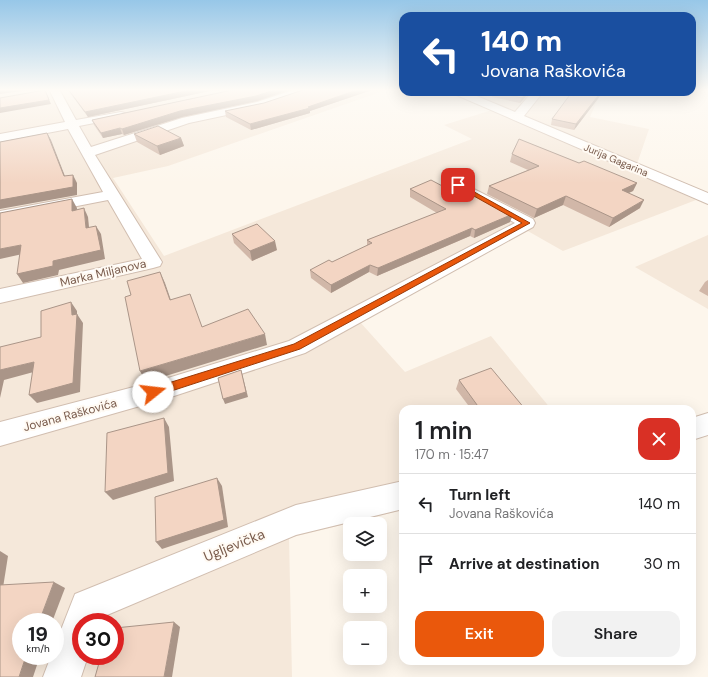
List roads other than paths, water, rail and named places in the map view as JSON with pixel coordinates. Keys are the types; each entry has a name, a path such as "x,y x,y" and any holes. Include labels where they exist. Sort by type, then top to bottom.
{"street":[{"name":"Marka Miljanova","path":"0,296 153,262 112,195 70,121"},
{"path":"0,138 92,121"},
{"path":"88,153 186,121"},
{"name":"Jurija Gagarina","path":"525,121 708,199"},
{"name":"Jovana Raškovića","path":"0,434 168,388 297,347 527,223 458,185"},
{"path":"0,216 112,195"},
{"path":"696,428 708,424"},
{"name":"Ugljevička","path":"84,613 87,606 296,520 399,496"},
{"name":"Ugljevička","path":"62,677 72,648"}]}
